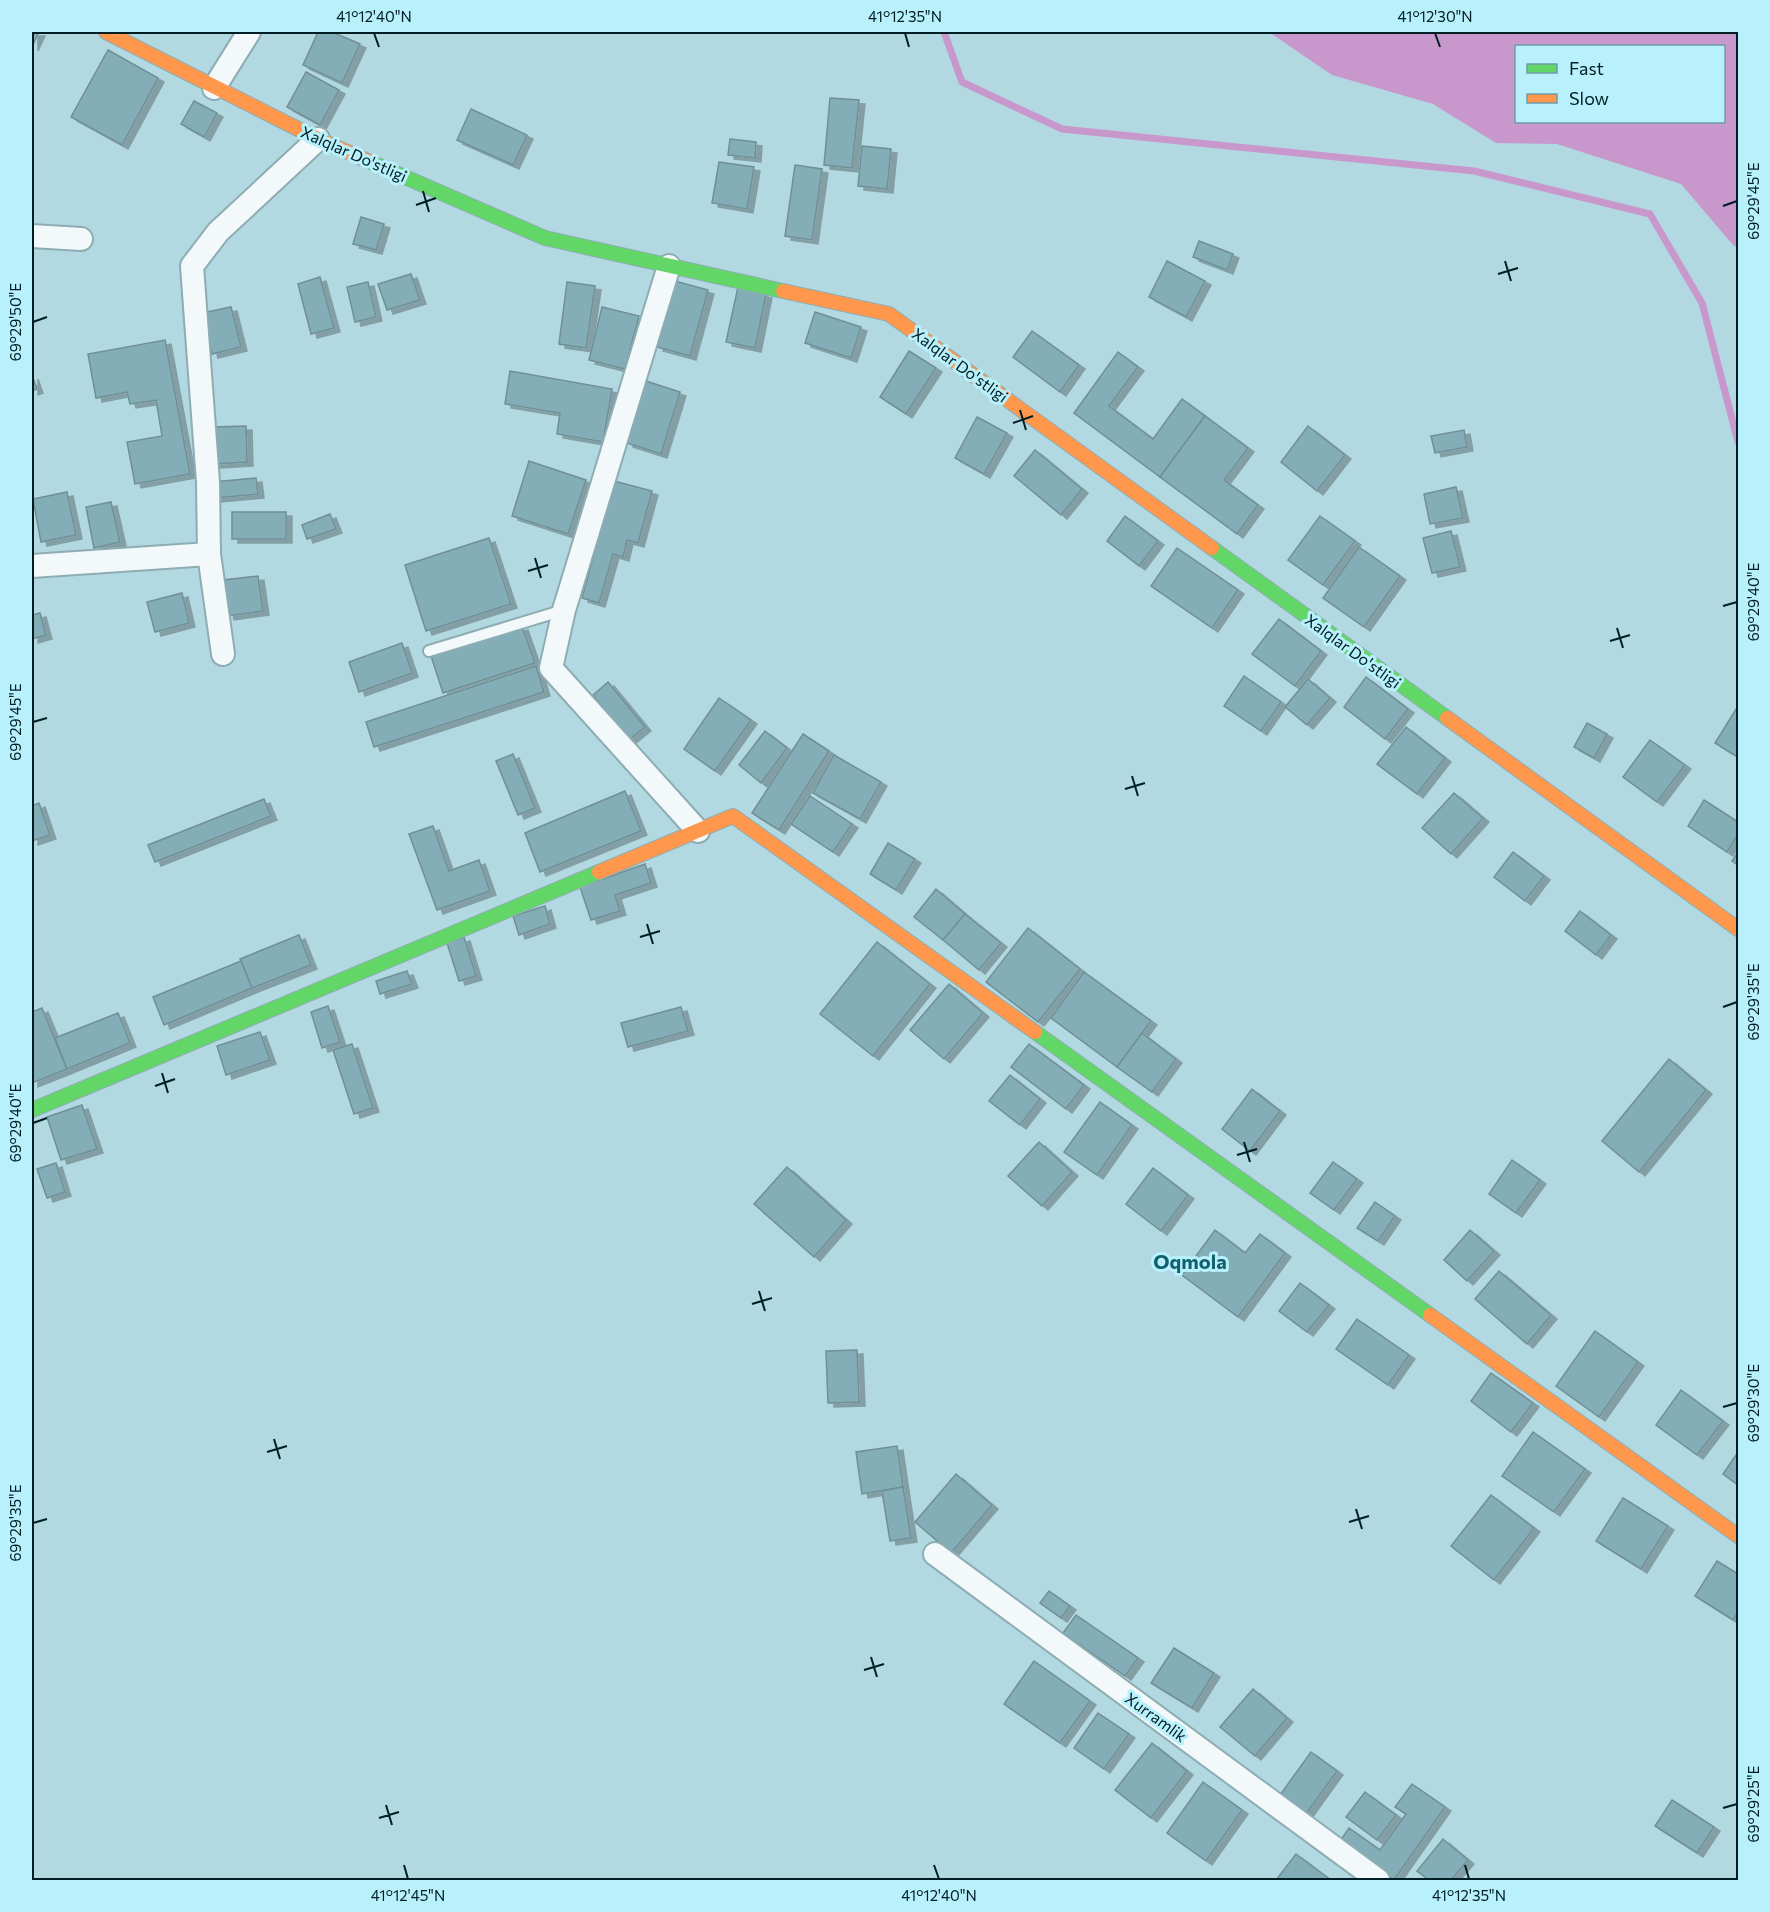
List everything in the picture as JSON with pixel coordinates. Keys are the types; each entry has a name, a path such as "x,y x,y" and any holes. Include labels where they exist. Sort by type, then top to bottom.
{"street":[{"name":"Xalqlar Do'stligi","path":"106,32 318,139 545,238 889,314 1738,929"},
{"path":"214,88 249,32"},
{"path":"223,654 209,554 208,482 192,266 218,232 318,139"},
{"path":"32,236 81,239"},
{"path":"669,266 564,610 551,668 698,831"},
{"path":"32,566 209,554"},
{"path":"32,1110 733,816 1738,1536"},
{"name":"Xurramlik","path":"934,1554 1378,1881"}],"lane":[{"path":"429,651 564,610"}],"shaded area":[{"path":"1269,32 1738,32 1738,248 1681,184 1557,144 1496,143 1433,104 1332,75"}],"building":[{"path":"32,32 39,32 32,47"},
{"path":"318,32 332,32 360,44 342,83 303,65"},
{"path":"108,50 158,78 122,145 71,117"},
{"path":"306,72 339,90 320,125 287,107"},
{"path":"830,98 859,100 852,168 824,165"},
{"path":"194,101 217,113 204,137 181,124"},
{"path":"471,109 527,135 513,165 457,140"},
{"path":"730,139 756,142 755,158 728,155"},
{"path":"862,146 891,149 887,189 858,186"},
{"path":"719,162 754,167 747,209 712,203"},
{"path":"795,165 822,169 812,240 785,236"},
{"path":"361,217 384,224 376,250 353,244"},
{"path":"1199,241 1233,254 1227,270 1193,257"},
{"path":"1167,261 1205,281 1186,317 1149,297"},
{"path":"411,274 420,300 387,310 378,284"},
{"path":"320,277 334,328 311,334 298,284"},
{"path":"675,281 708,290 690,356 657,347"},
{"path":"368,282 376,317 355,322 347,287"},
{"path":"567,282 595,286 586,348 559,344"},
{"path":"738,287 766,294 755,348 726,342"},
{"path":"231,307 241,347 212,354 202,313"},
{"path":"602,307 639,316 625,369 589,360"},
{"path":"815,312 861,327 851,358 805,343"},
{"path":"1032,331 1079,365 1060,392 1013,357"},
{"path":"165,340 190,474 135,484 127,442 162,436 156,400 130,404 127,392 96,398 88,354"},
{"path":"909,351 936,368 906,414 880,397"},
{"path":"1118,352 1138,367 1109,406 1153,439 1182,399 1205,416 1160,477 1074,413"},
{"path":"510,371 612,389 603,442 557,434 560,413 505,404"},
{"path":"32,375 37,389 32,391"},
{"path":"646,381 680,392 661,454 627,443"},
{"path":"1205,416 1248,448 1224,480 1258,505 1237,534 1160,477"},
{"path":"977,417 1007,433 984,474 955,458"},
{"path":"246,426 247,462 214,464 213,427"},
{"path":"1308,426 1345,455 1317,491 1281,462"},
{"path":"1464,430 1467,447 1435,453 1431,436"},
{"path":"1035,450 1082,489 1061,515 1014,476"},
{"path":"529,461 586,480 568,534 512,516"},
{"path":"256,478 258,494 215,498 213,482"},
{"path":"614,481 652,491 638,543 627,540 623,557 613,554 599,603 582,598"},
{"path":"1456,487 1463,518 1430,524 1424,494"},
{"path":"67,492 76,535 41,542 33,499"},
{"path":"111,502 120,542 94,548 86,507"},
{"path":"232,512 286,512 286,539 232,539"},
{"path":"330,514 336,529 307,539 302,525"},
{"path":"1125,516 1158,541 1139,566 1107,541"},
{"path":"1320,516 1355,541 1323,585 1288,560"},
{"path":"1451,531 1460,567 1432,573 1423,538"},
{"path":"489,538 511,604 426,631 405,565"},
{"path":"1359,547 1400,576 1364,627 1323,598"},
{"path":"1177,548 1238,590 1212,628 1151,586"},
{"path":"258,576 263,611 228,616 223,580"},
{"path":"182,593 189,623 155,632 147,602"},
{"path":"40,613 46,635 32,639 32,615"},
{"path":"1279,619 1321,651 1295,686 1252,654"},
{"path":"522,626 535,663 443,693 431,656"},
{"path":"402,643 412,673 359,692 349,662"},
{"path":"536,666 544,692 374,747 366,722"},
{"path":"1244,676 1281,702 1261,731 1224,706"},
{"path":"1366,677 1408,709 1385,739 1344,707"},
{"path":"1308,679 1330,698 1307,725 1285,707"},
{"path":"608,682 645,727 629,740 593,695"},
{"path":"719,698 751,720 715,771 684,749"},
{"path":"1738,706 1738,752 1736,756 1715,743"},
{"path":"1587,723 1607,734 1594,758 1574,747"},
{"path":"1406,727 1445,758 1417,794 1377,764"},
{"path":"765,731 787,748 761,783 739,765"},
{"path":"803,734 829,751 779,830 752,813"},
{"path":"1650,740 1685,765 1657,802 1623,777"},
{"path":"513,754 535,808 518,815 496,761"},
{"path":"834,755 881,782 860,819 813,793"},
{"path":"625,791 641,831 540,872 525,833"},
{"path":"1454,793 1483,818 1451,854 1422,828"},
{"path":"810,796 852,824 833,852 791,824"},
{"path":"264,799 271,816 155,862 148,845"},
{"path":"1704,800 1738,822 1738,834 1727,852 1688,826"},
{"path":"39,803 50,835 32,841 32,806"},
{"path":"433,826 449,871 479,860 490,891 437,910 409,834"},
{"path":"888,843 915,859 896,890 870,874"},
{"path":"1513,852 1544,876 1525,901 1494,877"},
{"path":"1738,852 1738,865 1732,861"},
{"path":"645,864 651,883 615,895 620,911 591,920 580,887"},
{"path":"936,889 965,914 943,940 914,917"},
{"path":"545,906 550,924 519,935 513,916"},
{"path":"1580,911 1611,935 1596,955 1565,931"},
{"path":"965,914 1001,943 979,970 943,940"},
{"path":"1028,928 1080,969 1038,1022 986,982"},
{"path":"299,935 311,965 252,988 240,959"},
{"path":"464,937 476,976 459,981 447,943"},
{"path":"877,942 930,984 873,1056 820,1014"},
{"path":"241,961 252,988 164,1025 153,997"},
{"path":"407,971 412,984 380,994 376,981"},
{"path":"1084,972 1151,1021 1117,1067 1051,1018"},
{"path":"949,984 983,1013 944,1059 910,1030"},
{"path":"328,1006 340,1042 322,1048 311,1012"},
{"path":"681,1007 688,1031 628,1047 621,1023"},
{"path":"42,1008 67,1069 32,1083 32,1012"},
{"path":"118,1013 130,1043 67,1069 55,1038"},
{"path":"260,1032 270,1060 226,1075 217,1046"},
{"path":"1142,1033 1176,1059 1152,1092 1117,1067"},
{"path":"352,1044 373,1108 354,1114 333,1050"},
{"path":"1029,1044 1084,1085 1066,1109 1011,1067"},
{"path":"1669,1059 1706,1090 1639,1172 1602,1141"},
{"path":"1010,1075 1040,1099 1020,1125 989,1101"},
{"path":"1252,1089 1280,1111 1250,1151 1222,1129"},
{"path":"1100,1102 1132,1125 1097,1175 1064,1152"},
{"path":"82,1105 97,1149 61,1160 47,1117"},
{"path":"1039,1142 1072,1172 1042,1206 1008,1176"},
{"path":"1512,1160 1540,1180 1516,1213 1489,1194"},
{"path":"1333,1162 1357,1179 1334,1210 1310,1193"},
{"path":"56,1163 65,1192 47,1198 37,1169"},
{"path":"787,1167 846,1220 814,1257 754,1204"},
{"path":"1153,1168 1188,1195 1161,1231 1126,1204"},
{"path":"1375,1202 1395,1216 1378,1241 1357,1228"},
{"path":"1215,1230 1245,1253 1260,1234 1285,1253 1238,1317 1182,1275"},
{"path":"1470,1230 1494,1251 1467,1281 1444,1260"},
{"path":"1499,1271 1551,1315 1527,1344 1475,1299"},
{"path":"1300,1283 1329,1305 1307,1332 1279,1311"},
{"path":"1357,1319 1409,1355 1388,1385 1336,1349"},
{"path":"1595,1331 1638,1362 1599,1417 1556,1386"},
{"path":"857,1350 859,1402 828,1403 826,1351"},
{"path":"1491,1373 1533,1403 1511,1432 1471,1401"},
{"path":"1681,1390 1723,1421 1697,1455 1656,1425"},
{"path":"1533,1432 1585,1469 1554,1512 1502,1476"},
{"path":"897,1446 903,1487 862,1494 856,1452"},
{"path":"1738,1452 1738,1485 1723,1474"},
{"path":"956,1474 992,1505 951,1553 915,1522"},
{"path":"903,1487 911,1538 890,1541 882,1491"},
{"path":"1491,1495 1534,1528 1494,1580 1451,1546"},
{"path":"1623,1498 1668,1526 1641,1569 1596,1541"},
{"path":"1717,1561 1738,1574 1738,1612 1733,1620 1695,1596"},
{"path":"1049,1591 1070,1606 1061,1618 1040,1603"},
{"path":"1076,1615 1138,1658 1125,1676 1063,1633"},
{"path":"1174,1648 1214,1673 1192,1708 1151,1683"},
{"path":"1034,1661 1090,1701 1060,1743 1004,1704"},
{"path":"1253,1689 1287,1718 1255,1756 1220,1727"},
{"path":"1098,1713 1129,1734 1104,1769 1074,1748"},
{"path":"1152,1743 1187,1771 1151,1818 1115,1790"},
{"path":"1311,1752 1337,1771 1306,1814 1280,1795"},
{"path":"1203,1782 1242,1810 1206,1861 1167,1833"},
{"path":"1412,1784 1445,1807 1394,1880 1340,1841 1349,1828 1380,1850 1406,1814 1395,1807"},
{"path":"1365,1792 1396,1815 1377,1840 1346,1817"},
{"path":"1672,1800 1714,1827 1697,1853 1655,1826"},
{"path":"1443,1839 1468,1860 1451,1880 1429,1880 1417,1871"},
{"path":"1296,1854 1328,1878 1326,1880 1276,1880"}],"waterway":[{"path":"944,32 962,82 1062,129 1474,171 1650,214 1702,303 1738,442"}],"traffic: fast":[{"path":"368,161 545,238 783,291"},
{"path":"1212,548 1447,718"},
{"path":"32,1110 599,872"},
{"path":"1035,1032 1430,1315"}],"traffic: slow":[{"path":"106,32 318,139 368,161"},
{"path":"783,291 889,314 1212,548"},
{"path":"1447,718 1738,929"},
{"path":"599,872 733,816 1035,1032"},
{"path":"1430,1315 1738,1536"}],"district":[{"name":"Oqmola","path":"1190,1262"}]}
